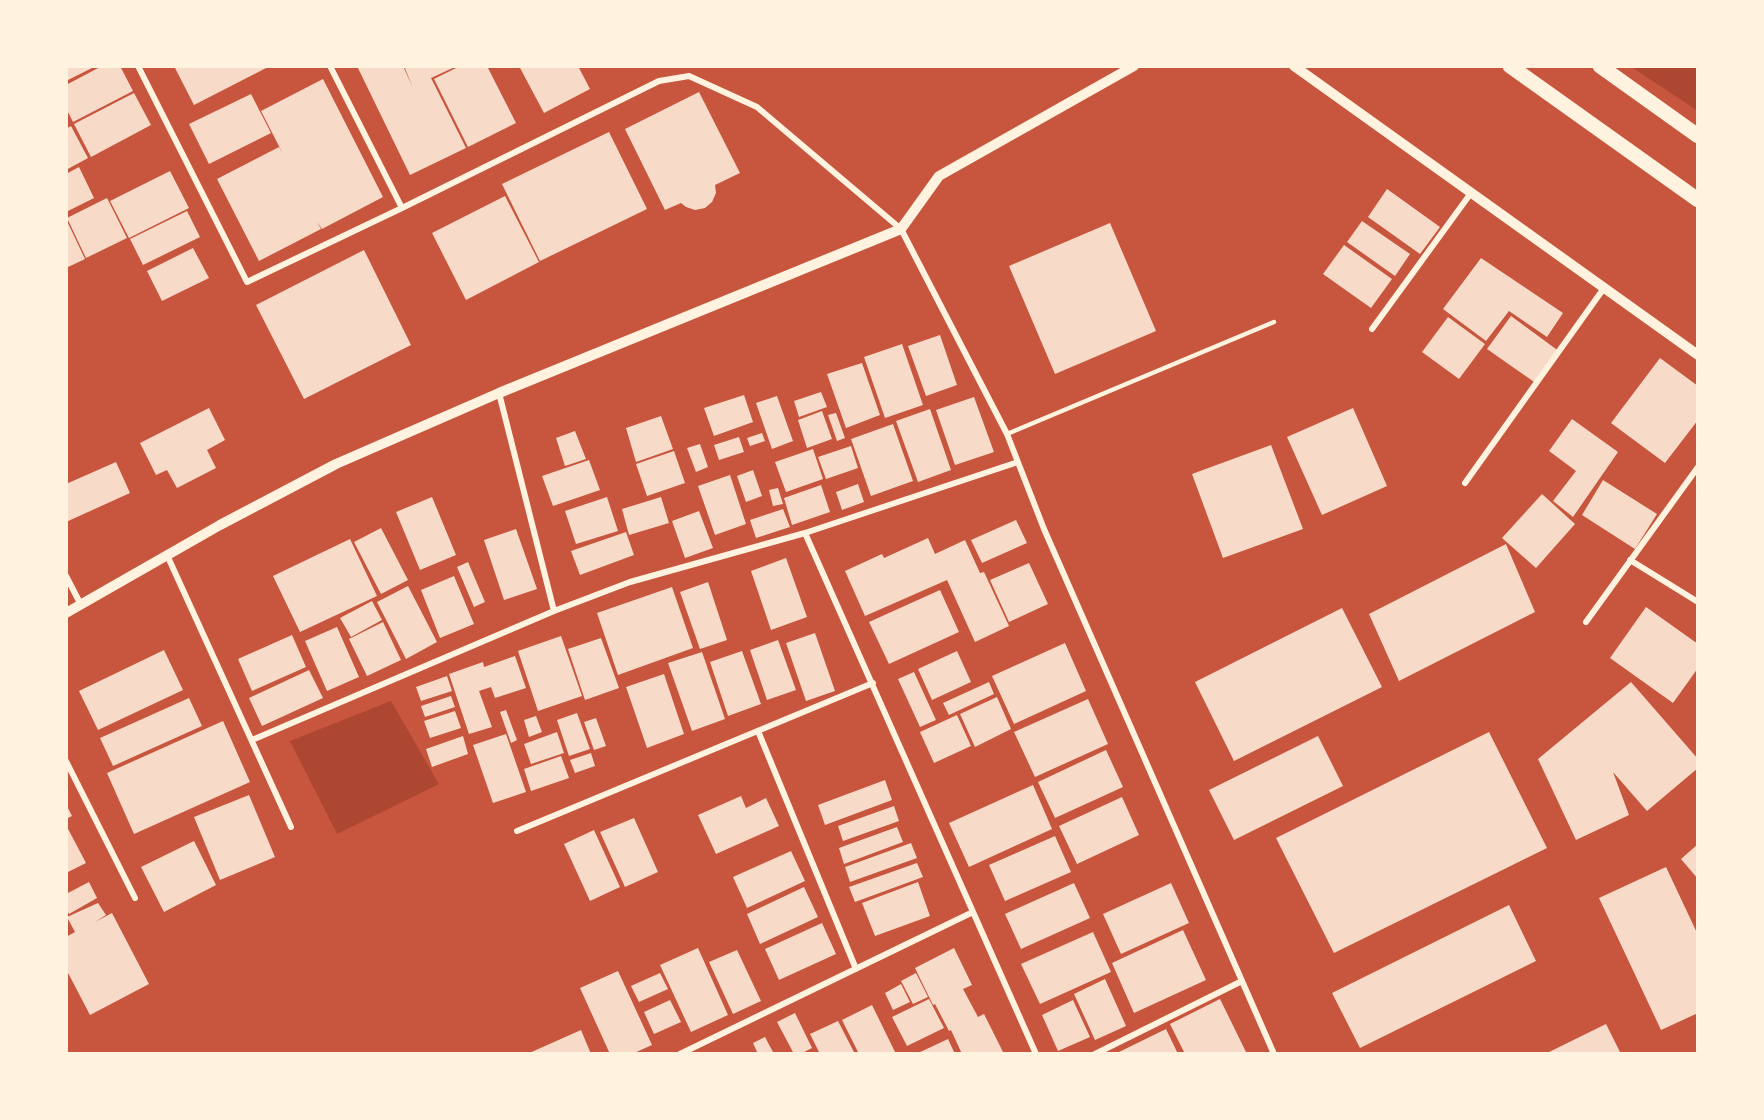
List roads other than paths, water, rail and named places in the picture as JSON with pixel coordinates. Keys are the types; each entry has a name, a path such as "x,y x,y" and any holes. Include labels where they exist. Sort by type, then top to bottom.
{"main road":[{"path":"1510,66 1698,200"},
{"path":"1600,66 1698,136"}],"street":[{"path":"138,66 247,282 659,81 689,76 757,107 901,229 1007,434 1044,529 1274,1054"},
{"path":"330,66 402,208"},
{"path":"66,613 80,603 336,464 499,393 901,229 939,176 1134,66"},
{"path":"1294,66 1698,355"},
{"path":"1372,329 1471,193"},
{"path":"1466,483 1604,288"},
{"path":"499,393 554,611"},
{"path":"252,740 554,611 630,582 805,533 1018,462"},
{"path":"1586,622 1698,467"},
{"path":"805,533 1036,1054"},
{"path":"167,555 291,827"},
{"path":"1630,560 1698,602"},
{"path":"66,576 80,603"},
{"path":"517,831 873,683"},
{"path":"758,731 856,969"},
{"path":"66,761 135,898"},
{"path":"680,1054 973,912"},
{"path":"1095,1054 1242,981"}],"lane":[{"path":"1007,434 1274,322"}]}
